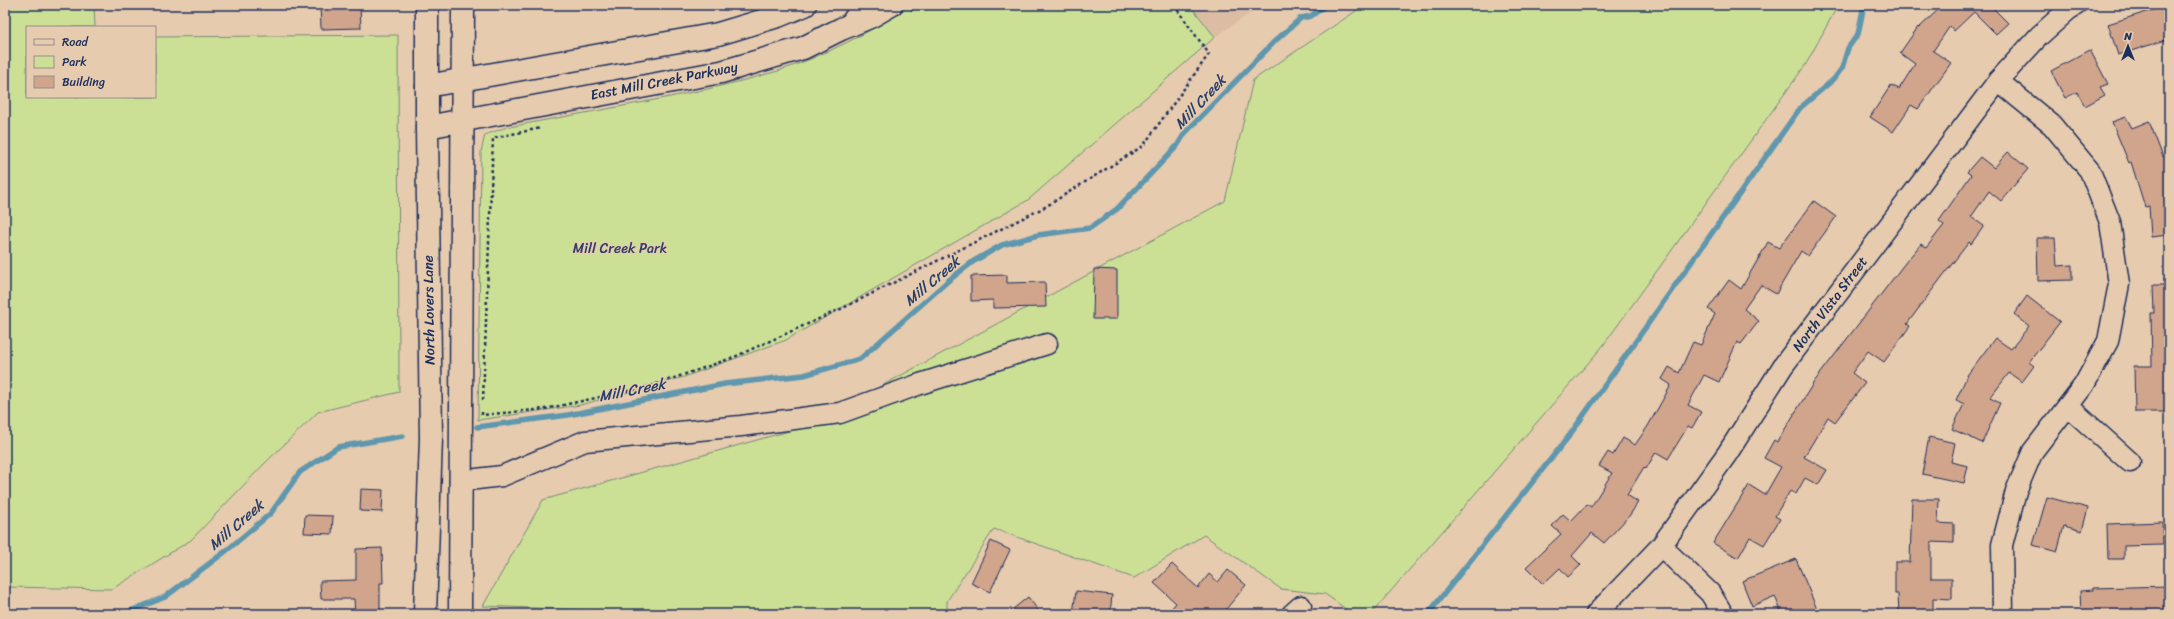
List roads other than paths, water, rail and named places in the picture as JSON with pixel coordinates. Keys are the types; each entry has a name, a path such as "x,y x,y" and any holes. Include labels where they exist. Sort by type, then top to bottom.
{"main road":[{"name":"North Lovers Lane","path":"425,614 431,438 427,5"},
{"path":"460,614 463,5"},
{"path":"427,86 718,34 778,16 805,5"},
{"name":"East Mill Creek Parkway","path":"427,127 721,72 802,48 872,16 891,5"}],"street":[{"name":"North Vista Street","path":"1596,614 1661,546 1728,454 1783,366 1998,82 2039,36 2068,10 2076,5"},
{"path":"1998,82 2052,125 2090,172 2110,222 2119,284 2108,341 2084,385 2069,407 2033,451 2016,491 2002,545 2003,614"},
{"path":"460,481 502,476 585,441 741,426 840,413 920,384 1047,344"},
{"path":"2069,407 2130,462"},
{"path":"1661,546 1710,593 1723,614"}],"lane":[{"path":"841,29 857,5"}],"waterway":[{"name":"Mill Creek","path":"477,427 568,415 725,384 804,375 860,359 949,280 974,261 1002,245 1038,235 1090,228 1117,209 1177,146 1185,133 1275,41 1301,18 1311,16 1326,5"},
{"path":"1428,614 1569,436 1800,108 1834,79 1842,68 1848,48 1858,34 1864,5"},
{"name":"Mill Creek","path":"123,614 165,597 226,551 271,513 300,472 338,447 403,436"}],"park label":[{"name":"Mill Creek Park","path":"620,248"}]}
